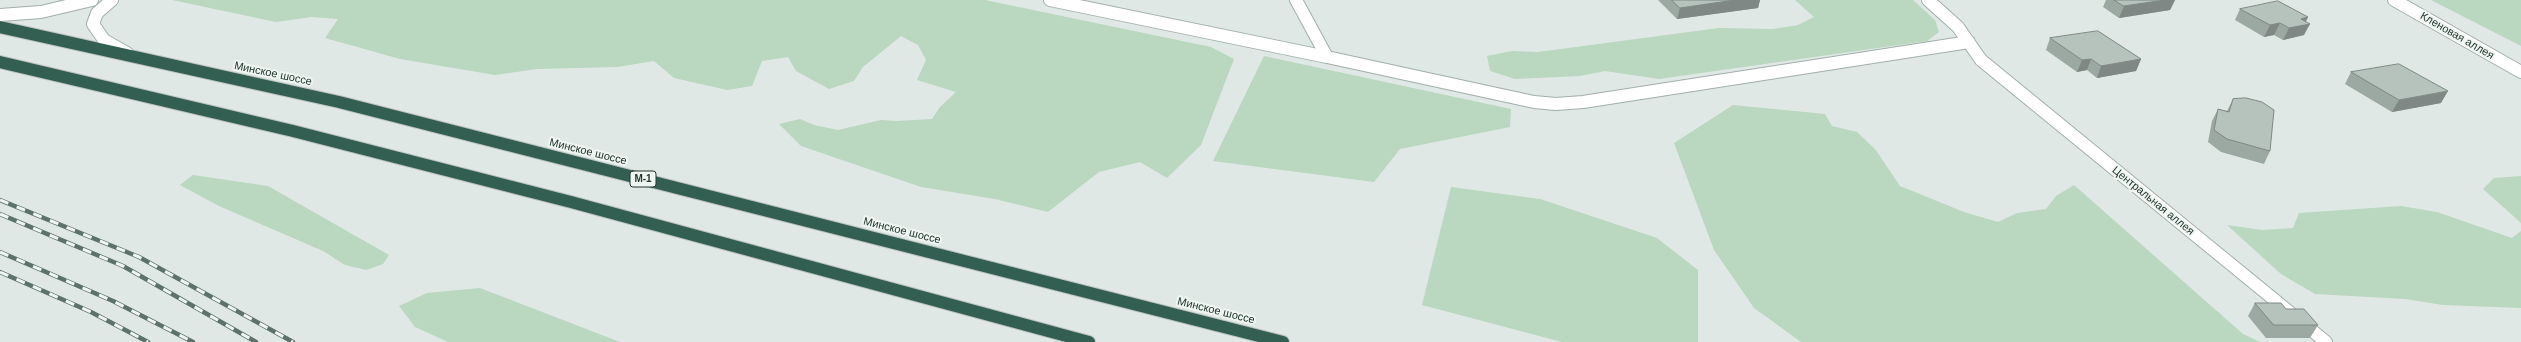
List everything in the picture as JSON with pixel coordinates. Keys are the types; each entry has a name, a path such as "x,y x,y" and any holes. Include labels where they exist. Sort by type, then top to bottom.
{"highway":[{"name":"Минское шоссе","path":"0,27 339,102 1283,342"},
{"path":"0,62 301,132 571,202 1089,342"}],"street":[{"path":"0,15 41,12 92,0"},
{"path":"112,0 100,10 94,18 94,27 100,37 116,49 139,58"},
{"path":"1050,0 1327,57 1534,102 1556,104 1582,102 1969,42"},
{"path":"1296,0 1327,57"},
{"name":"Центральная аллея","path":"1928,0 1958,27 1981,60 2325,341"},
{"name":"Кленовая аллея","path":"2394,0 2521,72"}],"green space":[{"path":"172,0 985,0 1211,47 1234,59 1201,145 1167,178 1140,162 1099,172 1048,212 995,199 921,187 801,146 779,124 800,119 814,125 838,130 881,120 896,121 932,119 940,107 956,92 917,80 926,60 918,45 901,36 863,67 854,81 829,89 796,71 788,57 762,61 752,86 727,90 674,78 654,61 617,67 537,69 495,75 400,59 325,38 338,19 312,17 276,22"},
{"path":"1795,0 1913,0 1935,20 1939,32 1927,41 1659,79 1605,71 1580,76 1515,79 1490,71 1487,56 1512,51 1538,52 1719,28 1773,29 1798,25 1814,17"},
{"path":"2431,0 2521,0 2521,46"},
{"path":"1264,56 1511,109 1510,127 1400,149 1374,182 1213,161"},
{"path":"1733,105 1825,114 1832,126 1857,132 1875,149 1900,186 1964,212 1998,222 2017,213 2046,209 2056,196 2074,185 2243,334 2260,342 1801,342 1754,308 1714,250 1674,143"},
{"path":"193,175 268,186 389,255 383,264 366,270 345,265 323,251 219,206 180,185"},
{"path":"2521,176 2521,223 2483,189 2494,178"},
{"path":"1451,187 1540,199 1657,238 1698,270 1698,342 1562,342 1422,305"},
{"path":"2401,206 2437,212 2512,238 2521,231 2521,308 2443,305 2405,299 2315,294 2281,274 2227,225 2262,230 2293,228 2299,213"},
{"path":"480,288 620,342 448,342 415,327 399,306 427,293"}],"building":[{"path":"1672,0 1735,0 1680,8"},
{"path":"2114,0 2165,0 2124,6"},
{"path":"2278,1 2308,17 2301,19 2310,24 2289,28 2280,23 2270,25 2240,9"},
{"path":"2098,31 2141,59 2101,66 2091,59 2082,60 2050,38"},
{"path":"2399,64 2448,91 2399,100 2351,72"},
{"path":"2246,98 2262,102 2274,110 2270,151 2227,139 2214,130 2218,109 2229,112 2233,99"},
{"path":"2255,303 2281,303 2286,309 2304,309 2318,325 2274,325"}],"railway":[{"path":"0,200 139,257 293,342"},
{"path":"0,214 123,266 256,342"},
{"path":"0,252 113,301 193,342"},
{"path":"0,272 91,312 148,342"}]}
